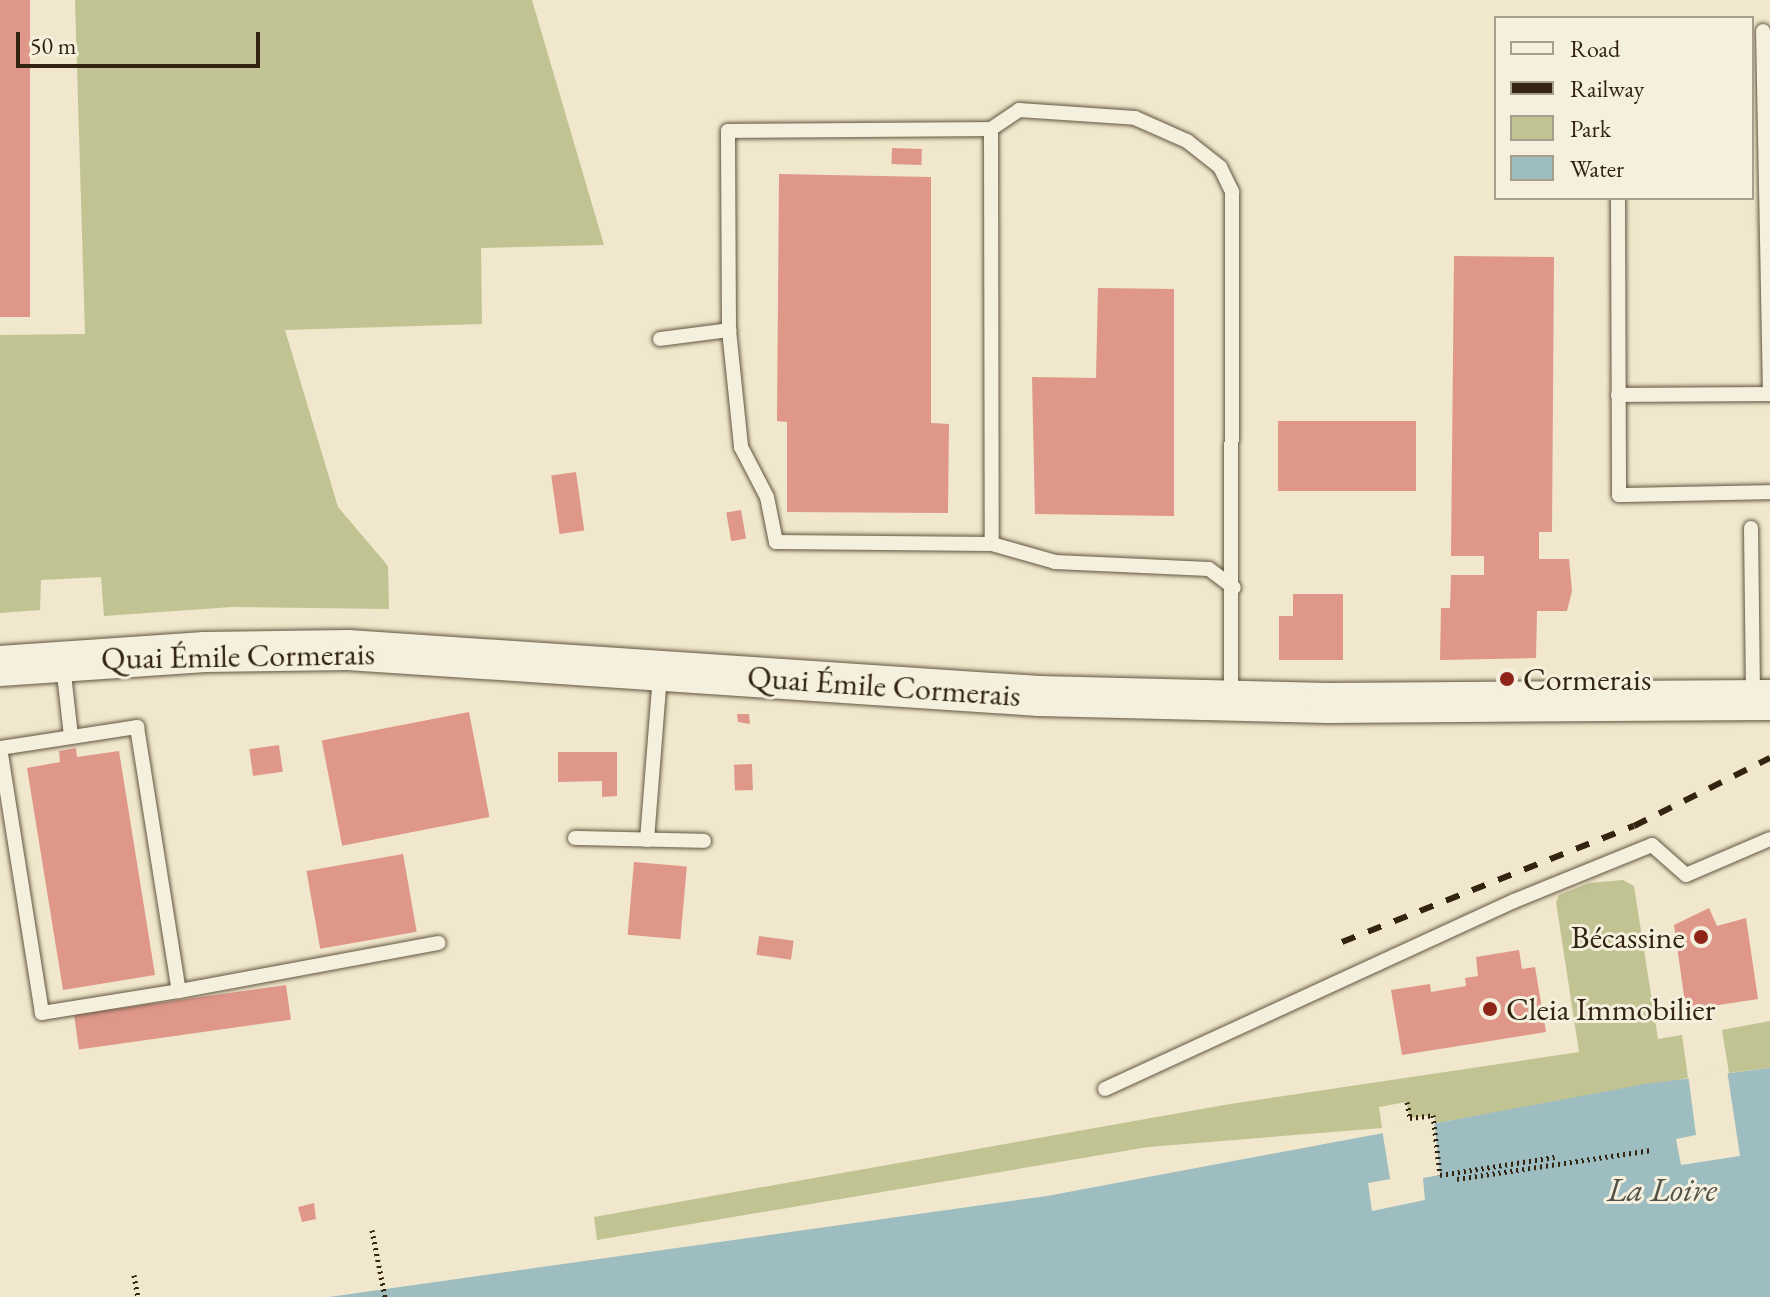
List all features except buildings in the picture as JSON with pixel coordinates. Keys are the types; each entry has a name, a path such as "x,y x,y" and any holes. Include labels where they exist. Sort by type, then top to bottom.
{"main road":[{"name":"Quai Émile Cormerais","path":"0,666 348,650 1039,696 1231,701 1762,700"}],"lane":[{"path":"1618,395 1770,394 1762,31"},
{"path":"1231,701 1234,588 1236,238 1232,192 1220,167 1187,141 1135,118 1019,110 991,129 728,131 729,330 741,447 767,497 776,542 992,544 1055,562 1209,569 1234,588"},
{"path":"991,129 992,544"},
{"path":"1618,200 1619,495 1770,492"},
{"path":"660,339 729,330"},
{"path":"1751,528 1762,700"},
{"path":"62,661 71,736"},
{"path":"647,840 660,670"},
{"path":"179,991 137,727 0,748 42,1013 179,991 439,943"},
{"path":"575,838 704,841"},
{"path":"1105,1089 1514,901 1652,845 1686,875 1770,839"}],"path":[{"path":"1407,1102 1410,1118 1433,1115 1440,1175 1555,1157"},
{"path":"1457,1179 1650,1150"},
{"path":"372,1230 385,1297"},
{"path":"134,1275 138,1297"}],"green space":[{"path":"75,0 532,0 604,245 481,248 482,324 285,330 338,507 388,566 389,609 232,607 104,616 101,577 41,580 40,610 0,613 0,335 85,334"},
{"path":"1623,880 1634,886 1658,1039 1682,1035 1688,1078 1436,1123 1433,1115 1410,1118 1406,1102 1379,1107 1382,1128 1148,1147 597,1240 594,1217 1230,1104 1579,1052 1556,902 1559,895 1589,883"},
{"path":"1770,1021 1770,1068 1729,1073 1722,1030"}],"water":[{"name":"La Loire","path":"1770,1068 1770,1297 329,1297 1047,1196 1645,1084"}],"pier":[{"path":"1727,1070 1740,1156 1681,1165 1676,1139 1696,1135 1688,1074"},
{"path":"1434,1120 1440,1175 1423,1178 1425,1200 1372,1211 1368,1183 1390,1179 1382,1129"}],"railway":[{"path":"1342,942 1634,826 1770,758"}],"place":[{"name":"Cormerais","path":"1507,679"},
{"name":"Bécassine","path":"1701,937"},
{"name":"Cleia Immobilier","path":"1490,1009"}]}
